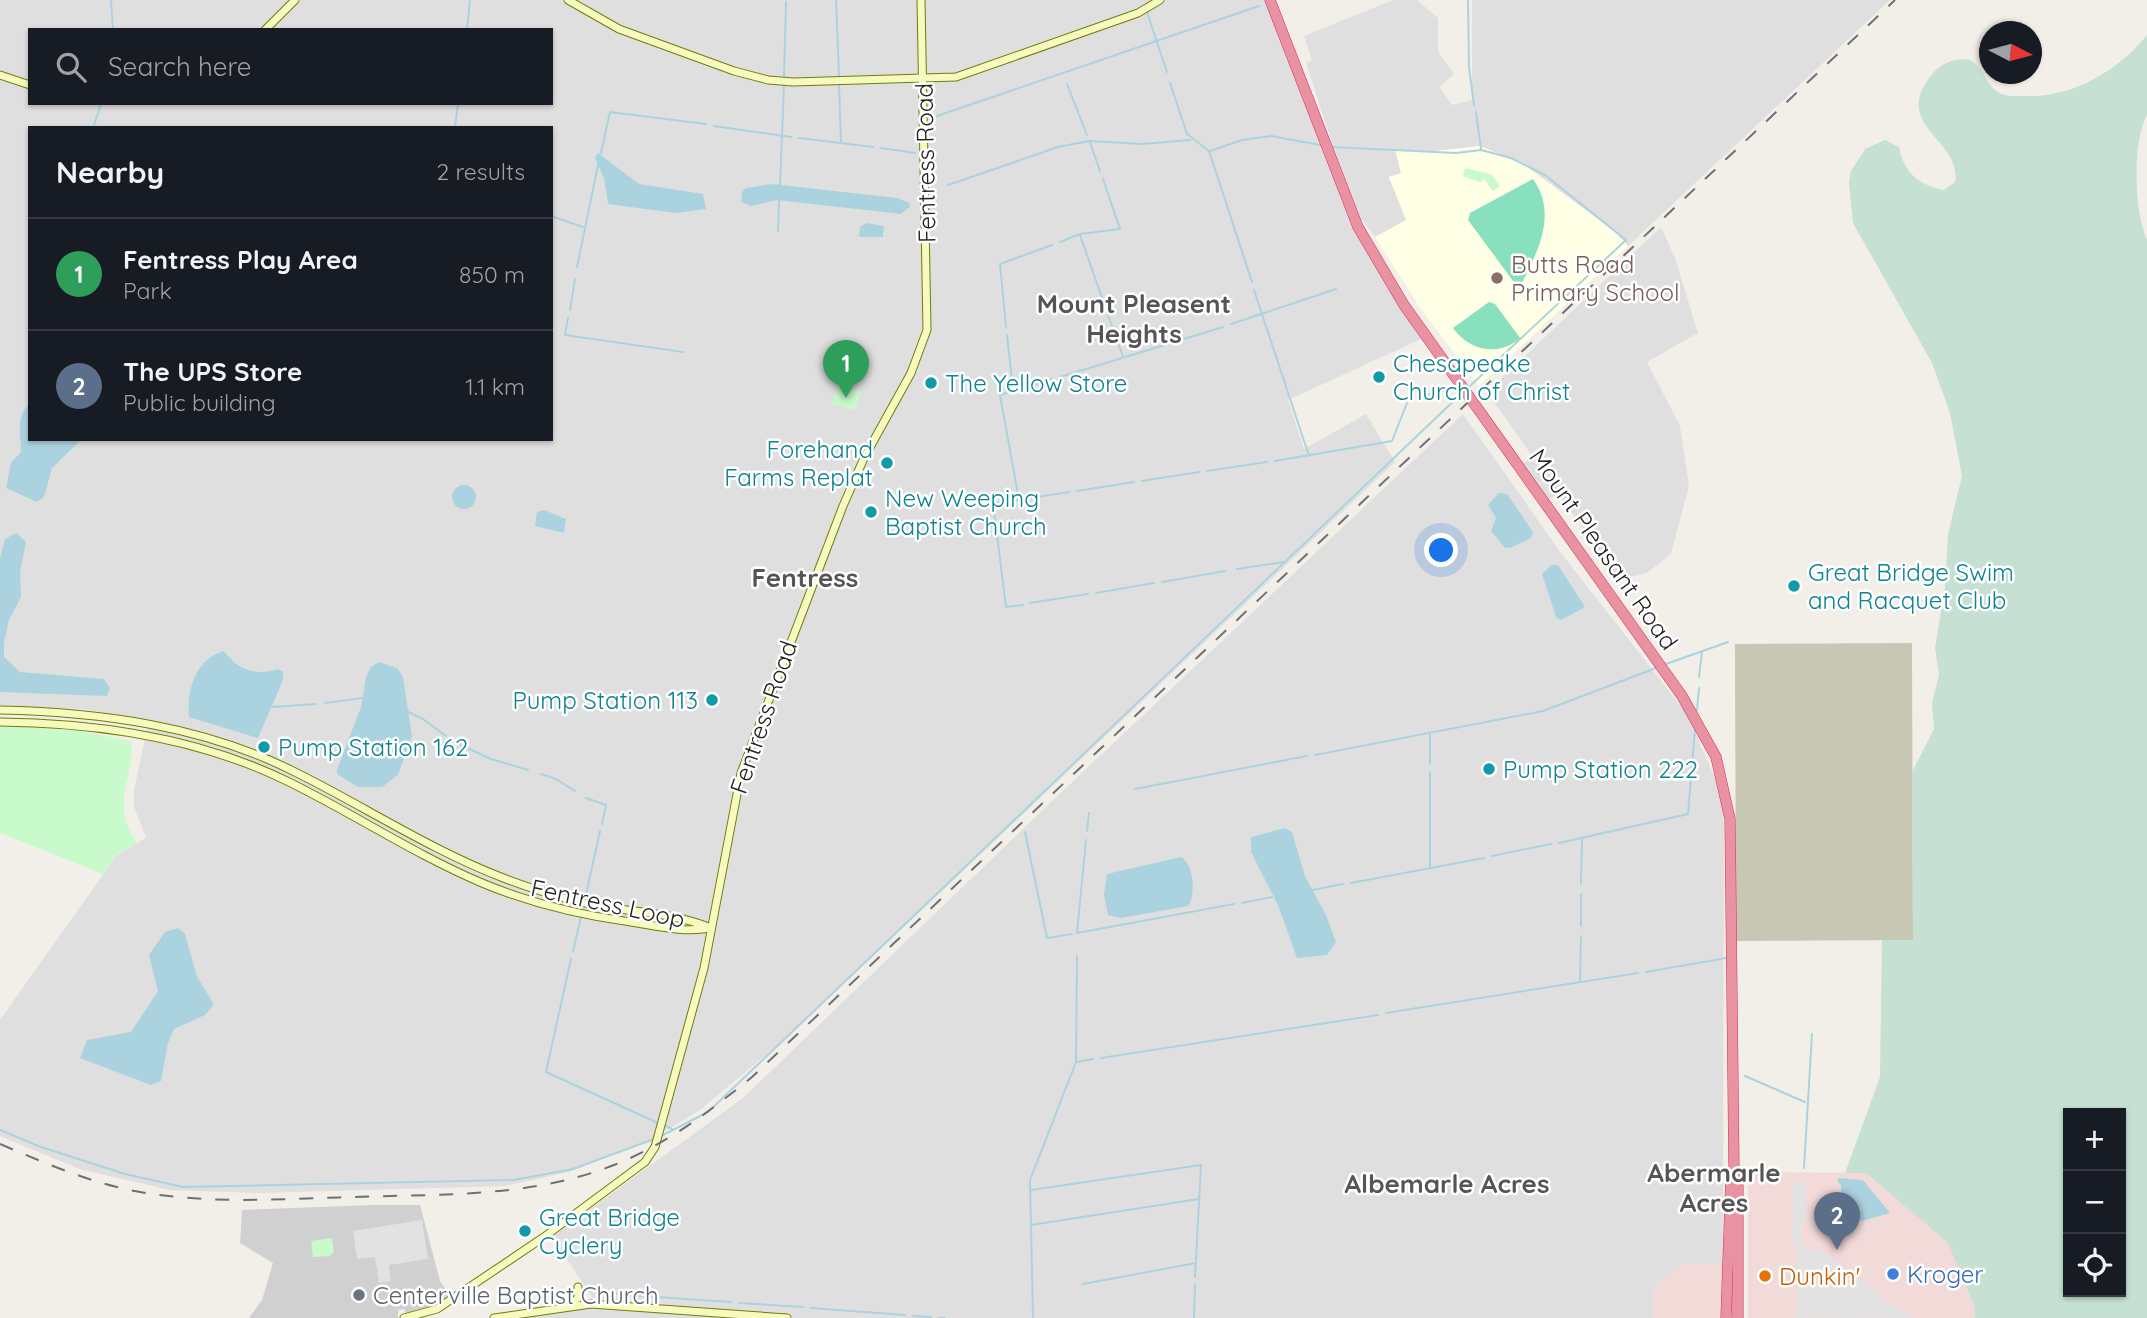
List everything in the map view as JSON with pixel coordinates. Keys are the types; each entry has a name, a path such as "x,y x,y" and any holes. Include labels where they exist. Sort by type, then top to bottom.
{"highway":[{"name":"Mount Pleasant Road","path":"1270,0 1349,208 1375,260 1682,696 1716,757 1726,792 1731,831 1738,1318"},
{"name":"Mount Pleasant Road","path":"1726,1318 1731,1175 1734,1170"}],"street":[{"path":"267,28 295,0"},
{"path":"568,0 619,29 760,79 793,82 968,75 1138,13 1160,0"},
{"name":"Fentress Road","path":"404,1318 437,1309 595,1200 650,1156 660,1134 696,1001 735,794 753,738 851,486 911,373 927,330 921,0"},
{"path":"0,75 28,84"},
{"name":"Fentress Loop","path":"0,710 53,711 143,722 215,742 292,771 502,877 574,901 690,920 711,928"},
{"name":"Fentress Loop","path":"0,722 48,723 141,733 181,744 288,781 481,882 528,900 621,921 692,931 711,928"},
{"path":"570,1305 578,1298 579,1287"},
{"path":"494,1318 570,1305 616,1305 787,1318"}],"shaded area":[{"path":"0,0 1264,0 1350,223 1421,339 1288,400 1304,449 1366,414 1395,462 791,1034 700,1110 652,1139 569,1172 506,1186 259,1193 170,1190 79,1169 0,1136 0,1020 117,855 146,838 134,807 134,790 149,720 81,709 0,706"},
{"path":"1393,0 1417,0 1438,18 1438,51 1454,74 1439,87 1452,105 1472,100 1472,0 1890,0 1628,246 1614,231 1526,166 1480,146 1427,152 1396,150 1401,173 1389,177 1407,220 1375,237 1361,218 1334,149 1306,63 1312,60 1304,36"},
{"path":"2147,35 2147,115 2139,142 2136,177 2139,212 2147,240 2147,1318 1975,1318 1975,1308 1948,1243 1866,1173 1845,1173 1880,1077 1882,940 1913,940 1912,772 1934,729 1932,703 1939,675 1935,648 1945,587 1948,534 1962,476 1950,413 1932,363 1853,223 1849,183 1851,171 1865,149 1885,140 1899,147 1909,171 1920,181 1944,190 1955,182 1954,167 1948,154 1922,119 1919,105 1922,90 1935,71 1946,63 1961,59 1970,60 1979,68 1979,84 1990,84 2004,95 2015,96 2043,95 2077,87 2108,71"},
{"name":"Butts Road Primary School","path":"1480,146 1526,166 1614,231 1628,246 1479,386 1421,309 1375,237 1406,220 1389,177 1401,173 1395,150 1427,152"},
{"path":"1661,227 1675,258 1698,333 1647,362 1680,426 1689,486 1671,554 1647,573 1619,579 1558,494 1549,499 1524,463 1532,456 1487,392"},
{"path":"1463,414 1561,553 1687,714 1718,785 1724,823 1723,1265 1653,1287 1653,1318 507,1318 594,1300 552,1237 743,1098 1050,803"},
{"path":"1912,643 1913,940 1736,941 1735,644"},
{"path":"1748,1172 1866,1173 1949,1243 1975,1308 1975,1318 1748,1318"},
{"path":"1792,1183 1806,1183 1806,1225 1801,1226 1801,1241 1805,1249 1821,1250 1873,1288 1880,1299 1914,1318 1797,1317 1797,1255 1792,1233"},
{"path":"420,1205 440,1281 450,1296 431,1308 406,1313 404,1309 398,1310 398,1318 249,1318 262,1300 273,1263 240,1243 242,1210"},
{"path":"422,1220 428,1259 389,1265 391,1281 379,1283 375,1257 357,1259 353,1231"},
{"path":"1679,1265 1723,1265 1722,1318 1653,1318 1653,1287"}],"green space":[{"path":"1465,168 1491,174 1500,186 1493,191 1484,179 1480,182 1463,176"},
{"path":"1533,179 1541,193 1544,221 1538,249 1519,289 1468,220 1470,213"},
{"path":"1489,302 1495,304 1520,338 1503,348 1485,349 1476,346 1467,342 1453,328"},
{"path":"839,384 861,392 855,410 832,404"},
{"path":"0,726 75,730 131,741 132,755 124,802 129,828 137,843 117,854 103,874 0,833"},
{"path":"332,1238 334,1252 329,1256 313,1257 311,1241"}],"water":[{"path":"598,153 639,184 703,194 706,209 676,213 608,204 604,178 595,158"},
{"path":"772,184 897,198 909,203 910,207 901,214 777,200 751,206 741,202 742,192 746,188"},
{"path":"866,223 884,226 883,237 859,237 860,227"},
{"path":"28,406 28,441 80,441 52,468 44,497 37,502 6,488 11,463 21,452 21,420"},
{"path":"464,485 475,492 476,497 469,508 464,509 453,502 452,497 459,486"},
{"path":"1499,493 1507,494 1533,532 1531,538 1510,548 1504,547 1491,531 1496,518 1488,505"},
{"path":"544,510 566,519 564,533 535,526 537,512"},
{"path":"16,533 26,542 20,572 21,597 9,620 4,657 20,672 104,679 110,688 107,696 0,692 0,558 5,539"},
{"path":"1552,565 1558,565 1585,607 1561,620 1556,617 1542,574"},
{"path":"224,651 248,670 262,672 278,669 283,672 283,680 258,738 189,717 189,697 195,677 206,661"},
{"path":"379,662 397,668 403,677 412,736 398,775 382,787 358,787 337,774 337,770 361,707 366,677 371,667"},
{"path":"1285,828 1292,832 1305,876 1326,915 1336,942 1327,955 1297,958 1278,905 1251,852 1251,837"},
{"path":"1181,857 1189,866 1192,880 1192,895 1188,906 1121,918 1108,915 1104,895 1107,874"},
{"path":"178,928 185,934 197,977 214,1004 205,1015 174,1029 168,1043 161,1081 151,1085 80,1058 87,1040 131,1032 158,991 149,955 165,932"},
{"path":"1839,1178 1863,1180 1890,1213 1862,1221 1842,1215 1841,1185 1837,1181"}],"waterway":[{"path":"111,0 113,28"},
{"path":"467,28 470,0"},
{"path":"836,0 839,76"},
{"path":"1468,0 1469,67 1474,105"},
{"path":"784,77 786,2"},
{"path":"937,116 1259,6"},
{"path":"1147,12 1167,72"},
{"path":"1170,83 1187,134 1209,151 1252,282"},
{"path":"1067,84 1087,135"},
{"path":"839,85 841,142"},
{"path":"780,185 784,86"},
{"path":"94,126 101,105"},
{"path":"455,126 458,105"},
{"path":"601,153 610,112 706,124"},
{"path":"1476,112 1481,149"},
{"path":"714,126 791,137"},
{"path":"1210,151 1242,140 1271,136 1320,145"},
{"path":"799,138 873,147"},
{"path":"948,185 1058,147 1089,141 1142,144 1190,140"},
{"path":"1090,143 1100,171"},
{"path":"1332,147 1456,153 1481,150 1511,158 1545,175 1626,240 1469,387"},
{"path":"881,148 915,153"},
{"path":"577,267 598,165"},
{"path":"1060,242 1080,234 1120,229 1103,179"},
{"path":"778,231 779,201"},
{"path":"553,217 583,227"},
{"path":"1080,235 1112,326"},
{"path":"1006,327 1000,264 1052,245"},
{"path":"570,310 575,279"},
{"path":"1231,324 1336,289"},
{"path":"1254,290 1309,456"},
{"path":"568,318 565,335 683,352"},
{"path":"1060,377 1223,327"},
{"path":"1115,334 1123,357"},
{"path":"1007,335 1013,390"},
{"path":"1019,500 1000,395 1052,379"},
{"path":"1417,397 1457,388"},
{"path":"661,1136 708,1112 1461,394"},
{"path":"1275,461 1392,441 1407,403"},
{"path":"1207,471 1267,462"},
{"path":"1142,481 1199,472"},
{"path":"1077,491 1134,482"},
{"path":"1011,501 1069,492"},
{"path":"1004,502 993,503 1006,607 1023,605"},
{"path":"1237,569 1284,562"},
{"path":"1162,582 1225,571"},
{"path":"1096,593 1154,583"},
{"path":"1030,603 1088,594"},
{"path":"1666,664 1728,642"},
{"path":"1699,677 1702,652"},
{"path":"1315,755 1543,711 1656,668"},
{"path":"1697,710 1699,688"},
{"path":"325,703 362,698"},
{"path":"272,707 316,704"},
{"path":"406,711 423,719 446,736"},
{"path":"1559,843 1688,814 1695,729"},
{"path":"1430,735 1430,764"},
{"path":"454,742 491,759 528,770"},
{"path":"1135,789 1307,756"},
{"path":"1430,772 1430,868"},
{"path":"541,774 556,779 575,791"},
{"path":"586,798 606,805 602,824"},
{"path":"1087,831 1089,813"},
{"path":"585,899 600,831"},
{"path":"1025,832 1047,938 1072,934"},
{"path":"1581,884 1582,839"},
{"path":"1077,933 1086,840"},
{"path":"1492,856 1551,844"},
{"path":"1351,883 1484,858"},
{"path":"1312,890 1343,884"},
{"path":"1581,894 1581,926"},
{"path":"1242,903 1272,897"},
{"path":"1077,933 1234,904"},
{"path":"573,951 581,917"},
{"path":"1580,982 1581,936"},
{"path":"1033,1318 1030,1180 1076,1062 1077,956"},
{"path":"1646,972 1726,958"},
{"path":"571,959 546,1072 658,1123"},
{"path":"1386,1013 1638,973"},
{"path":"1101,1058 1378,1015"},
{"path":"1804,1168 1812,1034"},
{"path":"1077,1062 1093,1059"},
{"path":"1745,1076 1805,1102"},
{"path":"666,1126 672,1129"},
{"path":"0,1130 41,1147 125,1174 183,1187 514,1180 573,1169 654,1139"},
{"path":"1031,1190 1201,1165 1195,1277"},
{"path":"1031,1225 1199,1199"},
{"path":"1083,1284 1196,1263"},
{"path":"1194,1318 1195,1285"},
{"path":"610,1293 619,1294"},
{"path":"627,1295 731,1302"},
{"path":"739,1303 803,1307"},
{"path":"811,1308 905,1315"},
{"path":"913,1316 931,1317"},
{"path":"939,1318 945,1318"}],"railway":[{"path":"0,1144 108,1185 197,1199 249,1200 452,1194 518,1189 583,1176 633,1157 670,1137 752,1077 1895,0"}],"place":[{"name":"Butts Road Primary School","path":"1497,278"},
{"name":"Chesapeake Church of Christ","path":"1379,377"},
{"name":"The Yellow Store","path":"931,383"},
{"name":"Fentress Play Area","path":"846,398"},
{"name":"Forehand Farms Replat","path":"887,463"},
{"name":"New Weeping Baptist Church","path":"871,512"},
{"name":"Great Bridge Swim and Racquet Club","path":"1794,586"},
{"name":"Pump Station 113","path":"712,700"},
{"name":"Pump Station 162","path":"264,747"},
{"name":"Pump Station 222","path":"1489,769"},
{"name":"Great Bridge Cyclery","path":"525,1231"},
{"name":"The UPS Store","path":"1837,1250"},
{"name":"Kroger","path":"1893,1274"},
{"name":"Dunkin'","path":"1765,1276"},
{"name":"Centerville Baptist Church","path":"359,1295"}],"district":[{"name":"Mount Pleasent Heights","path":"1134,318"},
{"name":"Fentress","path":"805,577"},
{"name":"Albemarle Acres","path":"1447,1183"},
{"name":"Abermarle Acres","path":"1714,1187"}]}
